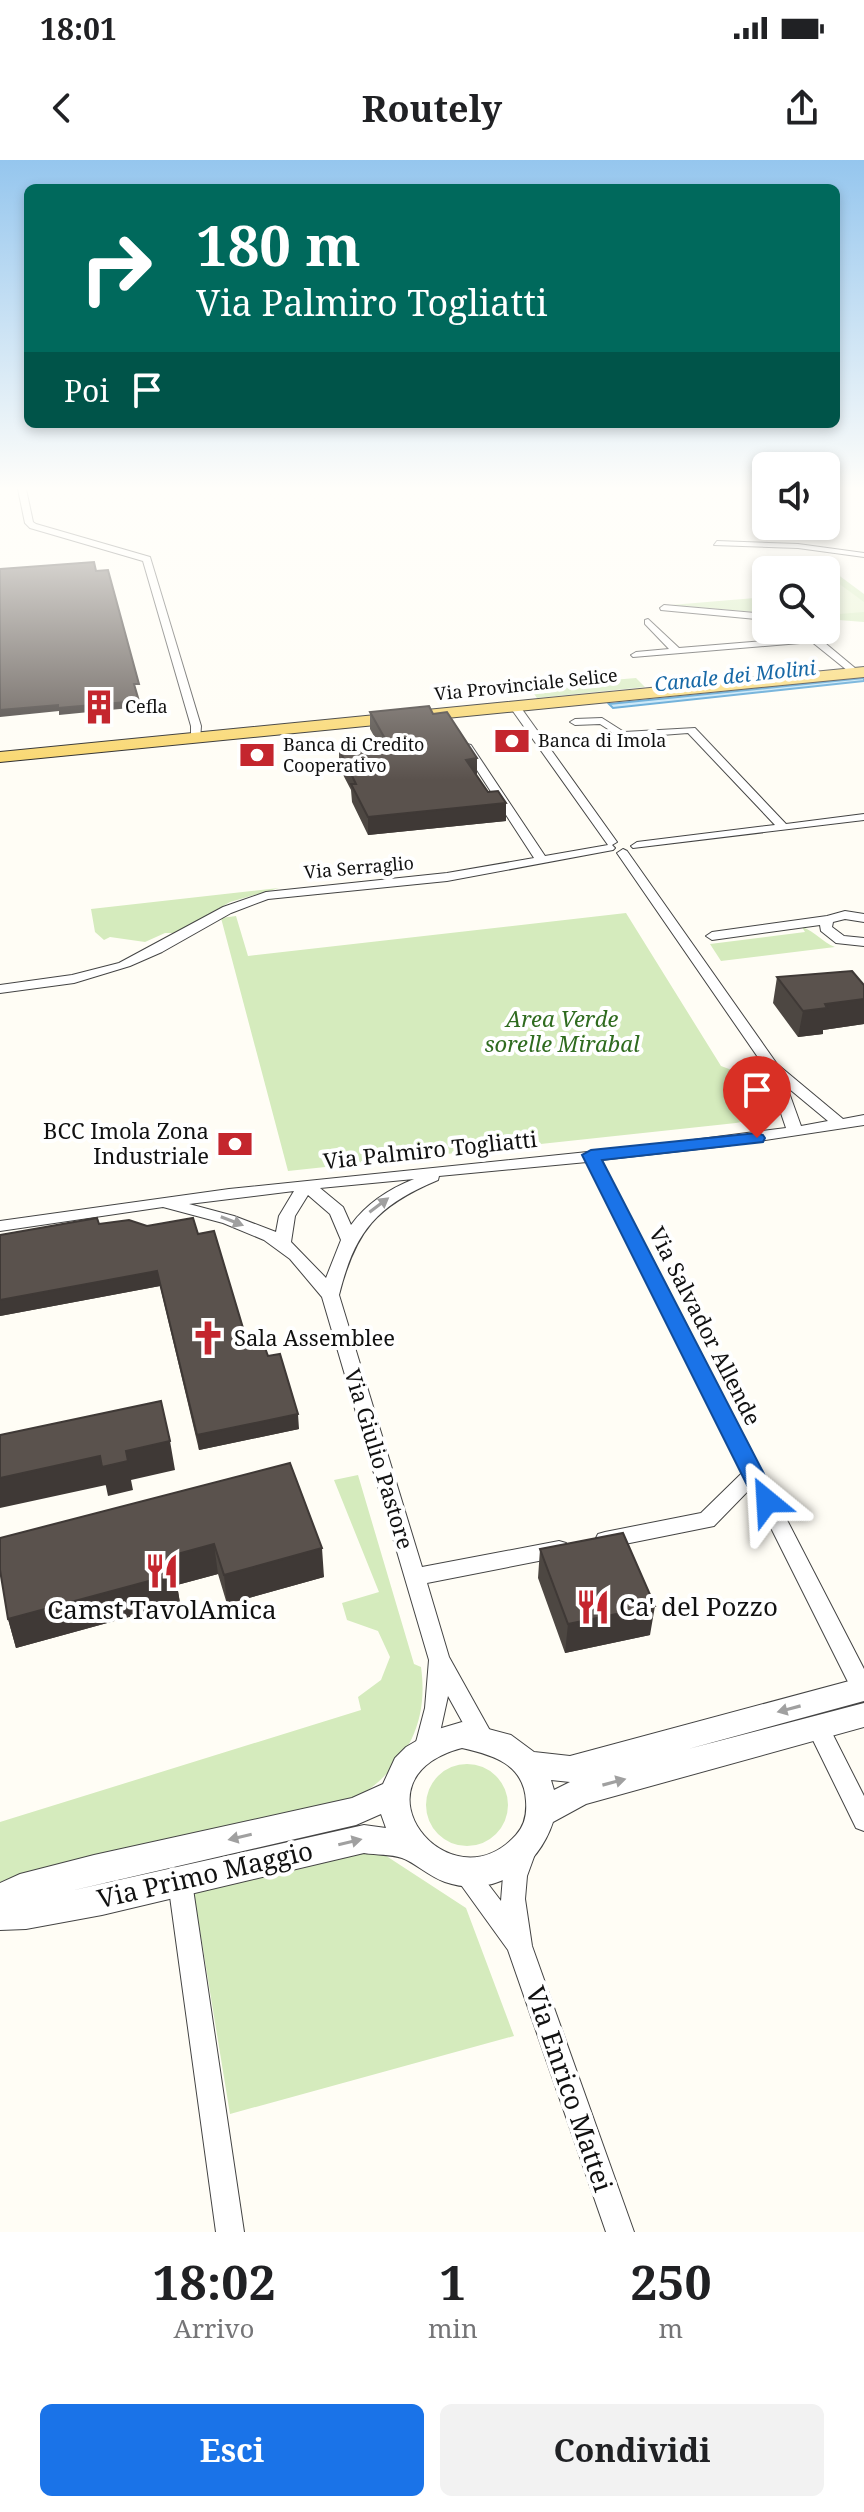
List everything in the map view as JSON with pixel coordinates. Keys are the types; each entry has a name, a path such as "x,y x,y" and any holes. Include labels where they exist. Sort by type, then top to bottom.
{"main road":[{"name":"Via Provinciale Selice","path":"0,757 860,673"}],"street":[{"path":"155,586 196,726 196,738"},
{"path":"664,608 752,616"},
{"path":"648,622 677,652"},
{"path":"636,655 752,642"},
{"path":"827,644 860,673"},
{"path":"515,707 610,845"},
{"path":"445,713 541,859"},
{"path":"575,722 602,721 622,735 691,730 783,827"},
{"name":"Via Serraglio","path":"0,989 82,977 140,956 227,910 266,896 432,879 624,840 637,846 864,817"},
{"name":"Via Serraglio","path":"610,845 623,853 635,851 637,846"},
{"path":"623,853 772,1067 795,1131"},
{"path":"712,936 845,915 864,916"},
{"path":"828,920 825,928 833,937 863,944"},
{"path":"772,1067 840,1124"},
{"name":"Via Palmiro Togliatti","path":"0,1226 157,1202 591,1155 864,1120"},
{"name":"Via Salvador Allende","path":"591,1155 864,1698"},
{"path":"330,1295 338,1259 348,1237 368,1214 398,1192 451,1170"},
{"path":"282,1244 287,1216 306,1185 337,1211 348,1237"},
{"name":"Via Giulio Pastore","path":"157,1202 233,1220 282,1244 304,1263 330,1295 439,1659 482,1736"},
{"name":"Via Giulio Pastore","path":"415,1577 707,1520 753,1474"},
{"name":"Via Giulio Pastore","path":"426,1746 438,1695 439,1659"},
{"path":"543,1812 579,1792 818,1728 864,1698"},
{"path":"529,1764 570,1769 864,1698"},
{"path":"818,1728 864,1820"},
{"path":"410,1845 395,1810 395,1792 406,1766 426,1746 462,1735 500,1741 529,1764 540,1787 543,1812 538,1831 527,1847"},
{"name":"Via Primo Maggio","path":"0,1898 20,1889 94,1870 356,1811 395,1792"},
{"name":"Via Primo Maggio","path":"0,1915 26,1914 180,1882 364,1839 410,1845 425,1858 443,1867 463,1871 487,1870 509,1862 527,1847"},
{"name":"Via Enrico Mattei","path":"527,1847 514,1871 512,1906 519,1946 620,2232"},
{"name":"Via Enrico Mattei","path":"463,1871 519,1946"},
{"path":"180,1882 230,2232"}],"green space":[{"path":"840,586 853,586 864,594 864,622 840,620"},
{"path":"840,586 864,602 864,612 840,614"},
{"path":"752,598 752,612 671,605"},
{"path":"636,678 645,687 537,698 529,687"},
{"path":"279,888 230,902 176,933 165,933 145,942 110,937 104,940 95,932 91,909"},
{"name":"Area Verde sorelle Mirabal","path":"626,913 721,1066 756,1079 769,1099 767,1111 756,1119 736,1123 288,1171 221,918 236,916 248,956"},
{"path":"802,927 835,947 721,961 710,944 805,932"},
{"path":"358,1475 414,1664 421,1667 423,1688 417,1724 411,1741 390,1770 360,1796 0,1885 0,1822 361,1710 358,1697 381,1680 390,1657 378,1631 347,1620 342,1603 379,1592 334,1480"},
{"path":"467,1764 483,1767 496,1776 505,1789 508,1805 505,1821 496,1834 483,1843 467,1846 451,1843 438,1834 429,1821 426,1805 429,1789 438,1776 451,1767"},
{"path":"371,1846 466,1908 514,2036 230,2114 194,1894"}],"water":[{"path":"864,678 864,681 613,708 609,704"}],"building":[{"name":"Cefla","path":"0,586 112,586 139,684 134,684 139,701 0,710"},
{"path":"429,706 433,714 447,712 477,758 466,760 488,792 498,791 506,803 368,817 351,784 356,784 339,749 388,744 370,712"},
{"path":"852,971 864,985 864,999 825,1004 827,1008 803,1011 777,977"},
{"name":"Sala Assemblee","path":"97,1218 99,1224 129,1220 147,1226 193,1218 198,1234 214,1231 249,1348 264,1345 268,1356 280,1354 298,1414 197,1435 157,1271 0,1300 0,1235"},
{"path":"161,1401 170,1441 126,1451 128,1461 102,1467 100,1456 0,1478 0,1435"},
{"name":"Camst TavolAmica","path":"290,1463 322,1548 224,1575 214,1544 170,1556 175,1574 8,1619 0,1570 0,1538"},
{"path":"623,1533 655,1606 568,1624 540,1549"}],"place":[{"name":"Cefla","path":"99,707"},
{"name":"Banca di Imola","path":"512,741"},
{"name":"Banca di Credito Cooperativo","path":"257,755"},
{"name":"BCC Imola Zona Industriale","path":"235,1144"},
{"name":"Sala Assemblee","path":"208,1338"},
{"name":"Camst TavolAmica","path":"162,1571"},
{"name":"Ca' del Pozzo","path":"593,1607"}],"route":[{"path":"757,1138 591,1155 767,1501"}],"water label":[{"name":"Canale dei Molini","path":"735,676"}]}
